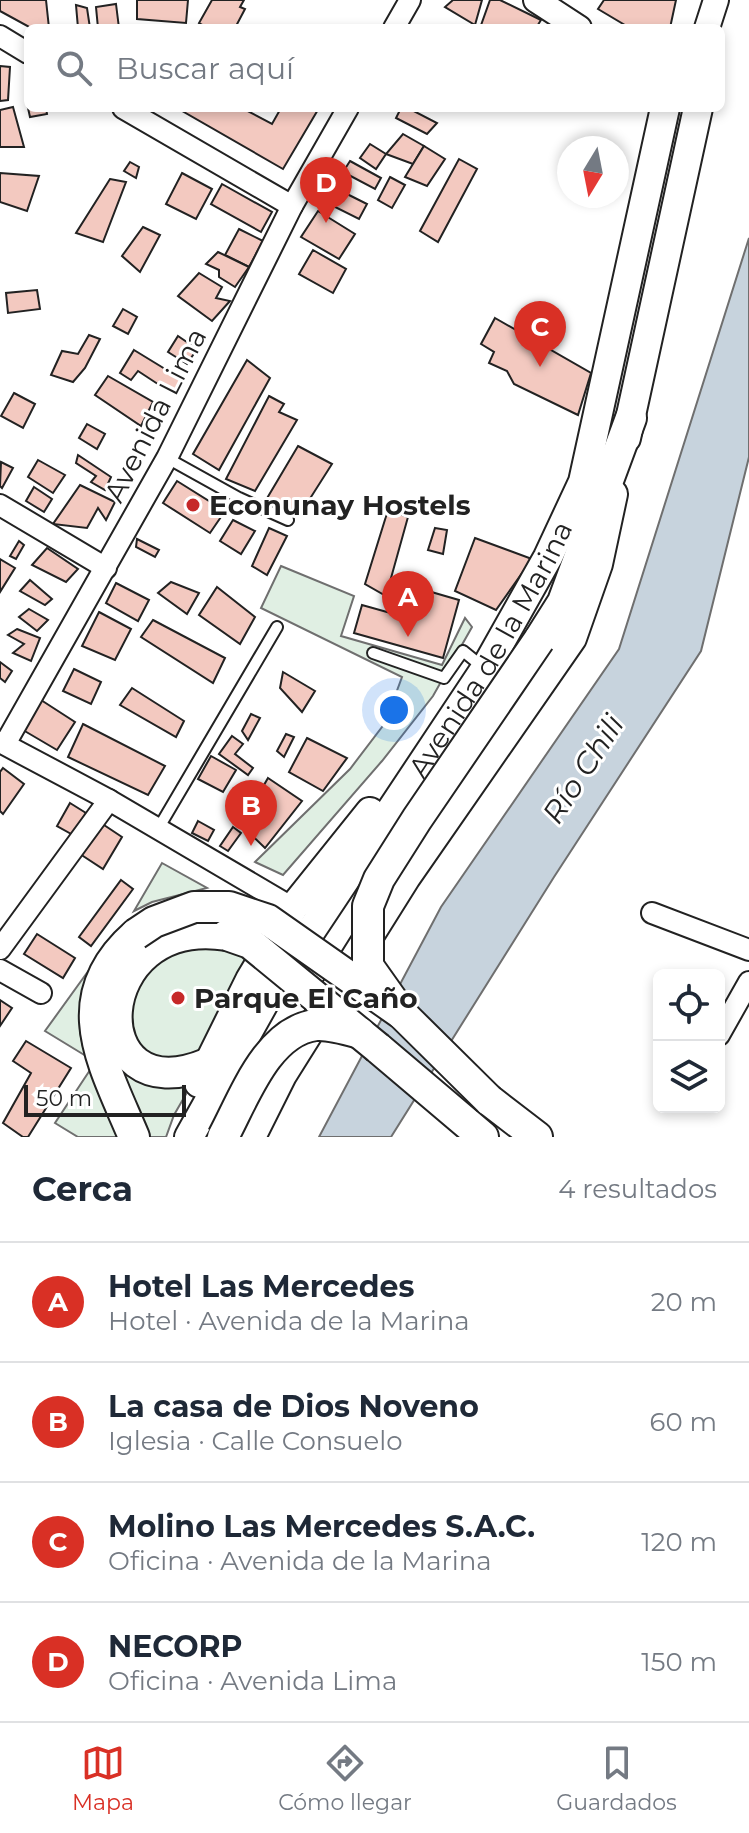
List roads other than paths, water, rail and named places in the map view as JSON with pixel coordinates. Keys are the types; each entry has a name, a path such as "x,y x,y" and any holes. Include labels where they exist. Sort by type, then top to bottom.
{"main road":[{"name":"Avenida de la Marina","path":"189,1137 221,1061 485,669 548,557 583,482 664,112"},
{"name":"Avenida de la Marina","path":"251,1137 282,1075 406,877 572,638 598,564 697,112"},
{"path":"402,1014 368,966 368,906 379,879 417,819 563,602 631,418"},
{"path":"175,1137 221,1061 250,980 293,908 467,694"},
{"path":"134,1137 99,1052 93,1015 99,987 120,948 136,934 154,922 194,907 229,907 268,920 402,1014 489,1100 537,1137"},
{"path":"282,1075 284,1052 275,1039 260,1037 221,1061 187,1072 163,1073 147,1068 129,1056 118,1038 115,1014 132,970 150,949 170,938 189,933 209,932 250,943 477,1132"},
{"path":"223,1137 267,1056 299,1028 320,1024 369,1041"}],"street":[{"path":"396,24 410,0"},
{"path":"536,0 573,24"},
{"path":"708,24 716,0"},
{"path":"0,36 24,51"},
{"path":"130,112 292,206"},
{"name":"Avenida Lima","path":"2,743 167,458 292,206 346,112"},
{"path":"0,505 106,568"},
{"path":"2,743 109,800 293,908"},
{"path":"0,949 109,800"},
{"path":"652,913 749,950"},
{"path":"0,970 41,993"},
{"path":"725,1024 749,982"}],"lane":[{"path":"167,458 239,498 288,520"},
{"path":"158,829 277,627"},
{"path":"373,653 444,678 463,651 485,669"}],"water":[{"name":"Río Chili","path":"749,238 749,457 701,651 391,1137 319,1137 441,907 619,649"}],"place":[{"name":"NECORP","path":"326,223"},
{"name":"Molino Las Mercedes S.A.C.","path":"540,367"},
{"name":"Econunay Hostels","path":"193,505"},
{"name":"Hotel Las Mercedes","path":"408,637"},
{"name":"La casa de Dios Noveno","path":"251,846"},
{"name":"Parque El Caño","path":"178,998"}]}
